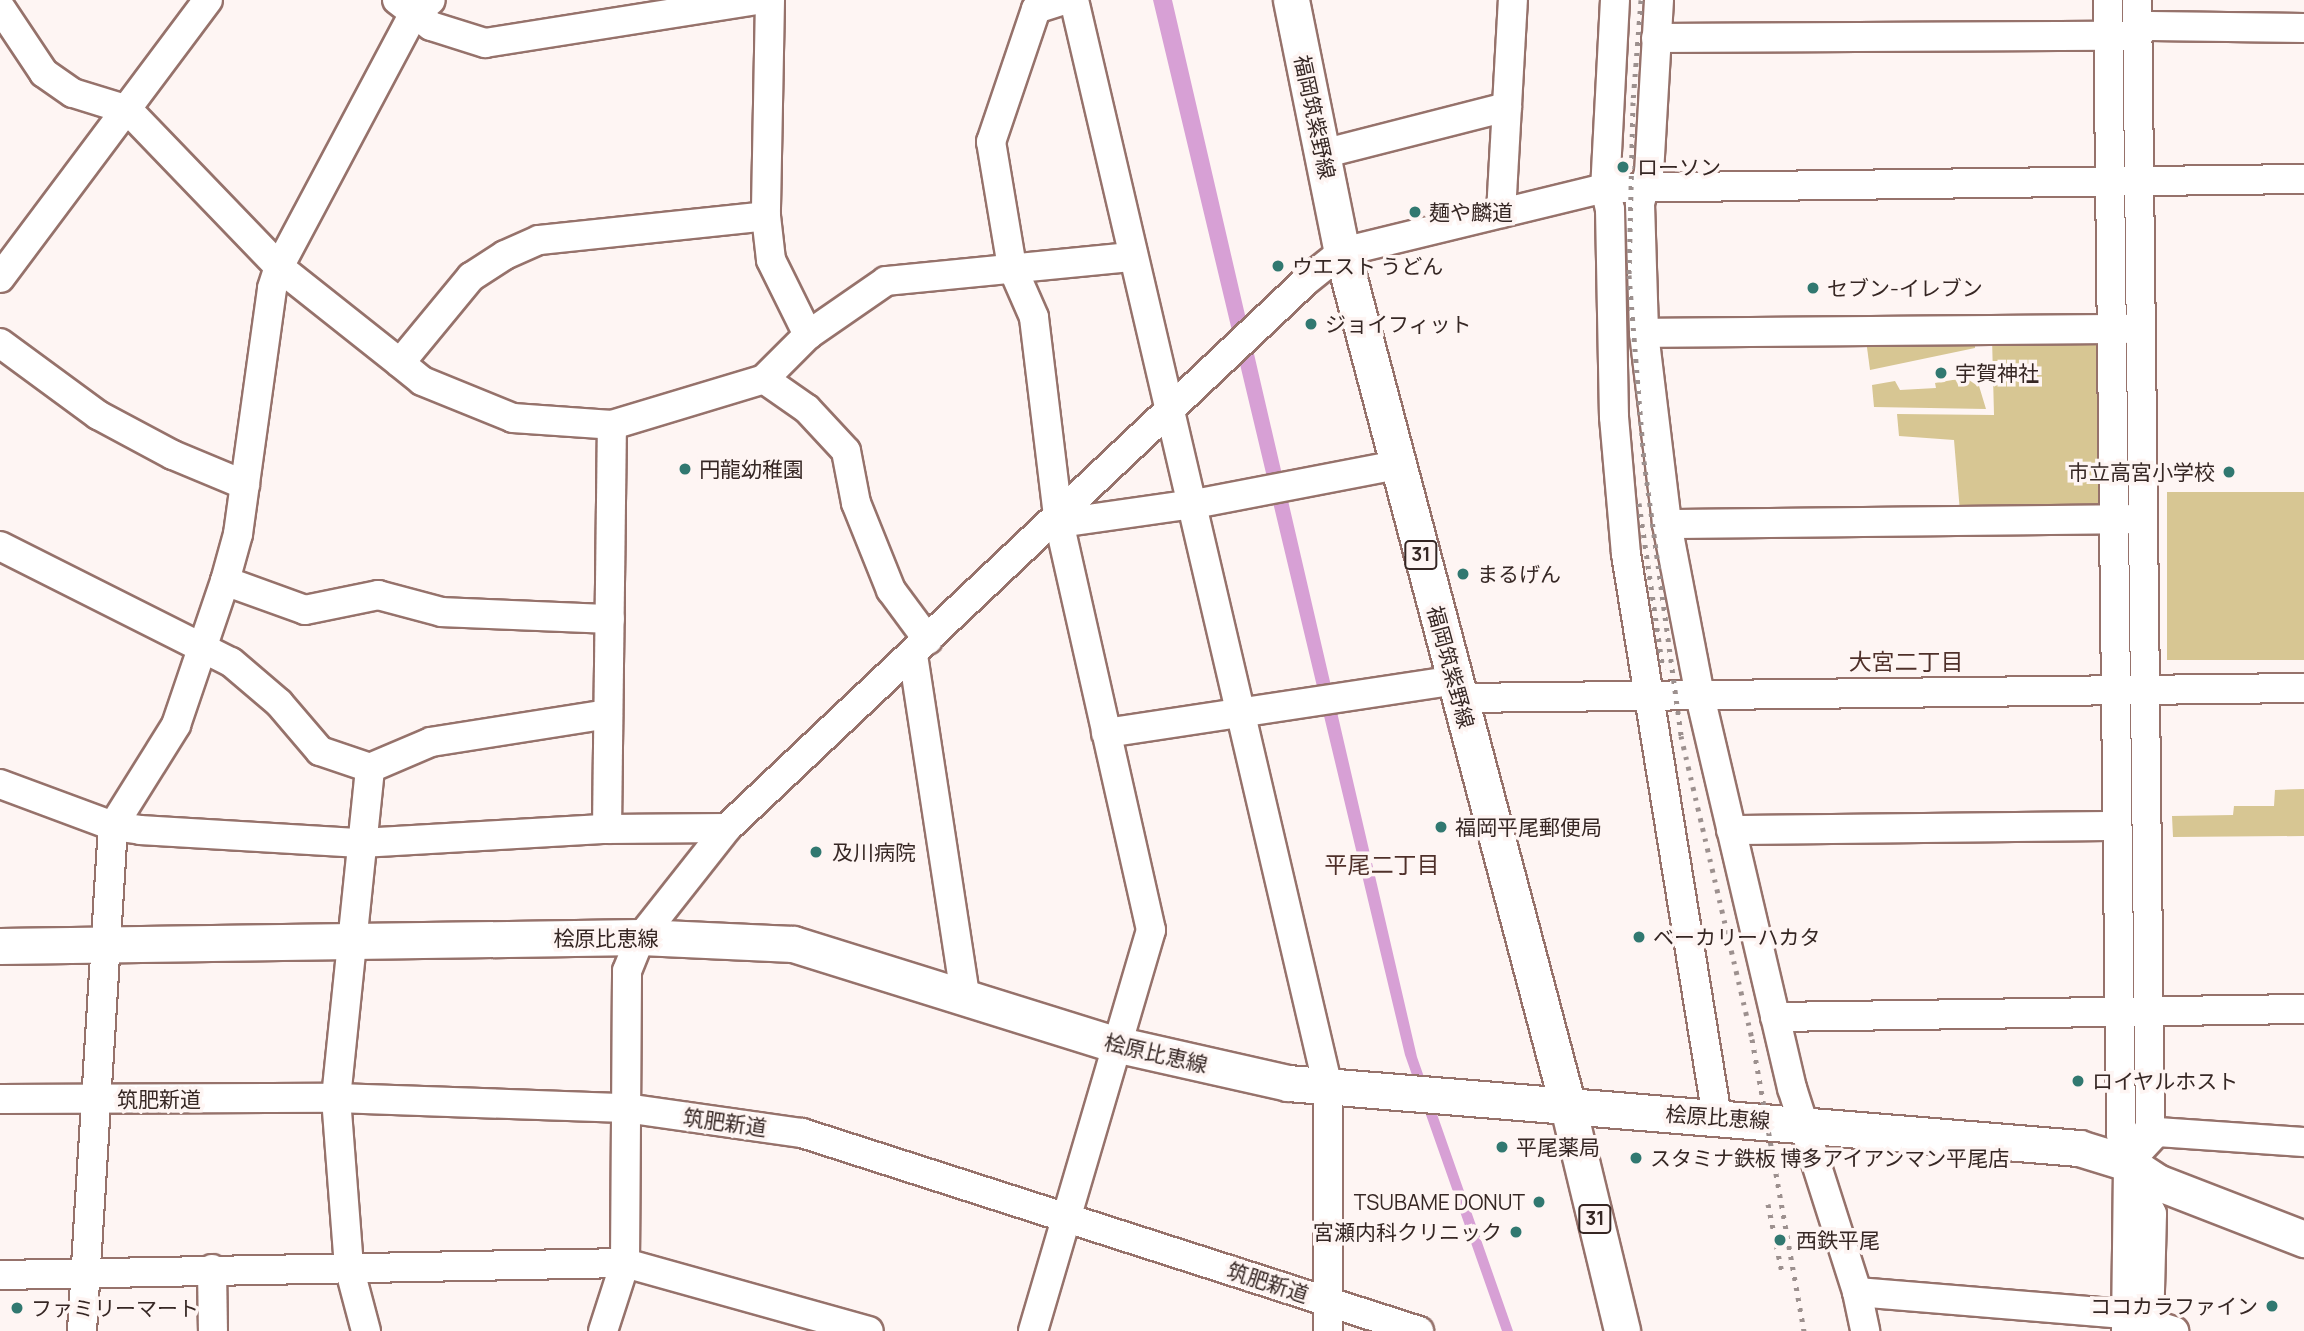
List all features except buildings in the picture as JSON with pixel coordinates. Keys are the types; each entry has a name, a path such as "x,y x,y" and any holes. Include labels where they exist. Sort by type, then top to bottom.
{"main road":[{"name":"福岡筑紫野線","path":"1291,0 1342,252 1396,465 1568,1107 1622,1331"},
{"name":"桧原比恵線","path":"0,946 640,937 793,944 846,957 966,1000 1115,1044 1288,1083 1423,1096 1802,1122 2079,1148 2128,1163 2157,1182 2304,1239"}],"street":[{"path":"0,278 208,0"},
{"path":"82,1331 97,1099 103,945 113,826 176,725 201,645 225,581 245,485 279,267 413,5 431,26 485,43 756,0"},
{"path":"770,0 766,216 771,260 808,335"},
{"path":"1033,1331 1115,1044 1151,930 1059,520 1034,317 1012,267 991,142 1036,9 1063,0"},
{"path":"1074,0 1168,411 1194,504 1328,1087 1331,1303 1328,1331"},
{"path":"1502,213 1513,0"},
{"path":"1615,0 1605,188 1610,209 1614,417 1626,554 1717,1117"},
{"path":"1659,0 1647,186 1640,204 1644,333 1667,524 1700,696 1775,1017 1802,1122 1857,1292 1865,1331"},
{"path":"1857,1292 2145,1326 2128,1163 2121,1134 2116,826 2117,688 2109,328 2108,0"},
{"path":"2128,1163 2150,1126 2143,520 2144,330 2137,0"},
{"path":"0,7 44,73 73,93 128,110 279,267 422,381 513,418 612,425 764,379 808,335 886,281 1132,257"},
{"path":"2138,36 2145,26 2304,28"},
{"path":"1656,38 2138,36"},
{"path":"1322,154 1507,107"},
{"path":"603,1331 625,1263 628,971 640,937 727,828 1059,520 1168,411 1342,252 1605,188 2304,179"},
{"path":"400,363 471,277 505,255 539,240 766,216"},
{"path":"1644,333 2109,328 2144,330"},
{"path":"0,343 99,415 173,455 245,485"},
{"path":"764,379 807,409 846,451 856,503 891,590 920,647 966,1000"},
{"path":"607,829 612,425"},
{"path":"1059,520 1194,504 1396,465"},
{"path":"1667,524 2143,520"},
{"path":"0,546 41,570 201,645 231,662 278,703 320,751 370,768 430,742 608,714"},
{"path":"225,581 305,610 378,595 442,612 610,619"},
{"path":"1106,733 1240,711 1457,689 1648,697 2117,688 2304,688"},
{"path":"366,1331 349,1267 336,1098 370,768"},
{"path":"0,784 113,826 361,844 607,829 727,828"},
{"path":"1731,830 2116,826"},
{"path":"1775,1017 2304,1009"},
{"name":"筑肥新道","path":"0,1099 336,1098 626,1108 802,1133 1419,1331"},
{"path":"2128,1163 2157,1132 2304,1142"},
{"path":"0,1275 625,1263 869,1331"},
{"path":"212,1269 213,1331"}],"shaded area":[{"path":"1153,0 1172,0 1417,1057 1513,1331 1502,1331 1405,1055"},
{"path":"2099,334 2101,514 1960,512 1954,440 1899,436 1897,414 1994,415 1992,338"},
{"path":"1975,338 1975,348 1870,370 1866,340"},
{"path":"1976,376 1986,409 1874,407 1872,385 1895,381 1900,390 1936,388 1935,383"},
{"path":"2167,492 2304,492 2304,660 2167,660"},
{"path":"2304,789 2304,836 2173,837 2172,816 2233,815 2234,806 2274,806 2275,790"}],"railway":[{"path":"1641,0 1633,102 1629,275 1644,461 1681,736 1752,1039 1804,1331"},
{"path":"1639,503 1663,669"},
{"path":"1768,1204 1782,1273"}],"place":[{"name":"ローソン","path":"1623,167"},
{"name":"麺や麟道","path":"1415,212"},
{"name":"ウエスト うどん","path":"1278,266"},
{"name":"セブン-イレブン","path":"1813,288"},
{"name":"ジョイフィット","path":"1311,324"},
{"name":"宇賀神社","path":"1941,373"},
{"name":"円龍幼稚園","path":"685,469"},
{"name":"市立高宮小学校","path":"2229,472"},
{"name":"まるげん","path":"1463,574"},
{"name":"福岡平尾郵便局","path":"1441,827"},
{"name":"及川病院","path":"816,852"},
{"name":"ベーカリーハカタ","path":"1639,937"},
{"name":"ロイヤルホスト","path":"2078,1081"},
{"name":"平尾薬局","path":"1502,1147"},
{"name":"スタミナ鉄板 博多アイアンマン平尾店","path":"1636,1158"},
{"name":"TSUBAME DONUT","path":"1539,1202"},
{"name":"宮瀬内科クリニック","path":"1516,1232"},
{"name":"西鉄平尾","path":"1780,1240"},
{"name":"ココカラファイン","path":"2272,1306"},
{"name":"ファミリーマート","path":"17,1308"}],"district":[{"name":"大宮二丁目","path":"1906,661"},
{"name":"平尾二丁目","path":"1382,864"}]}
